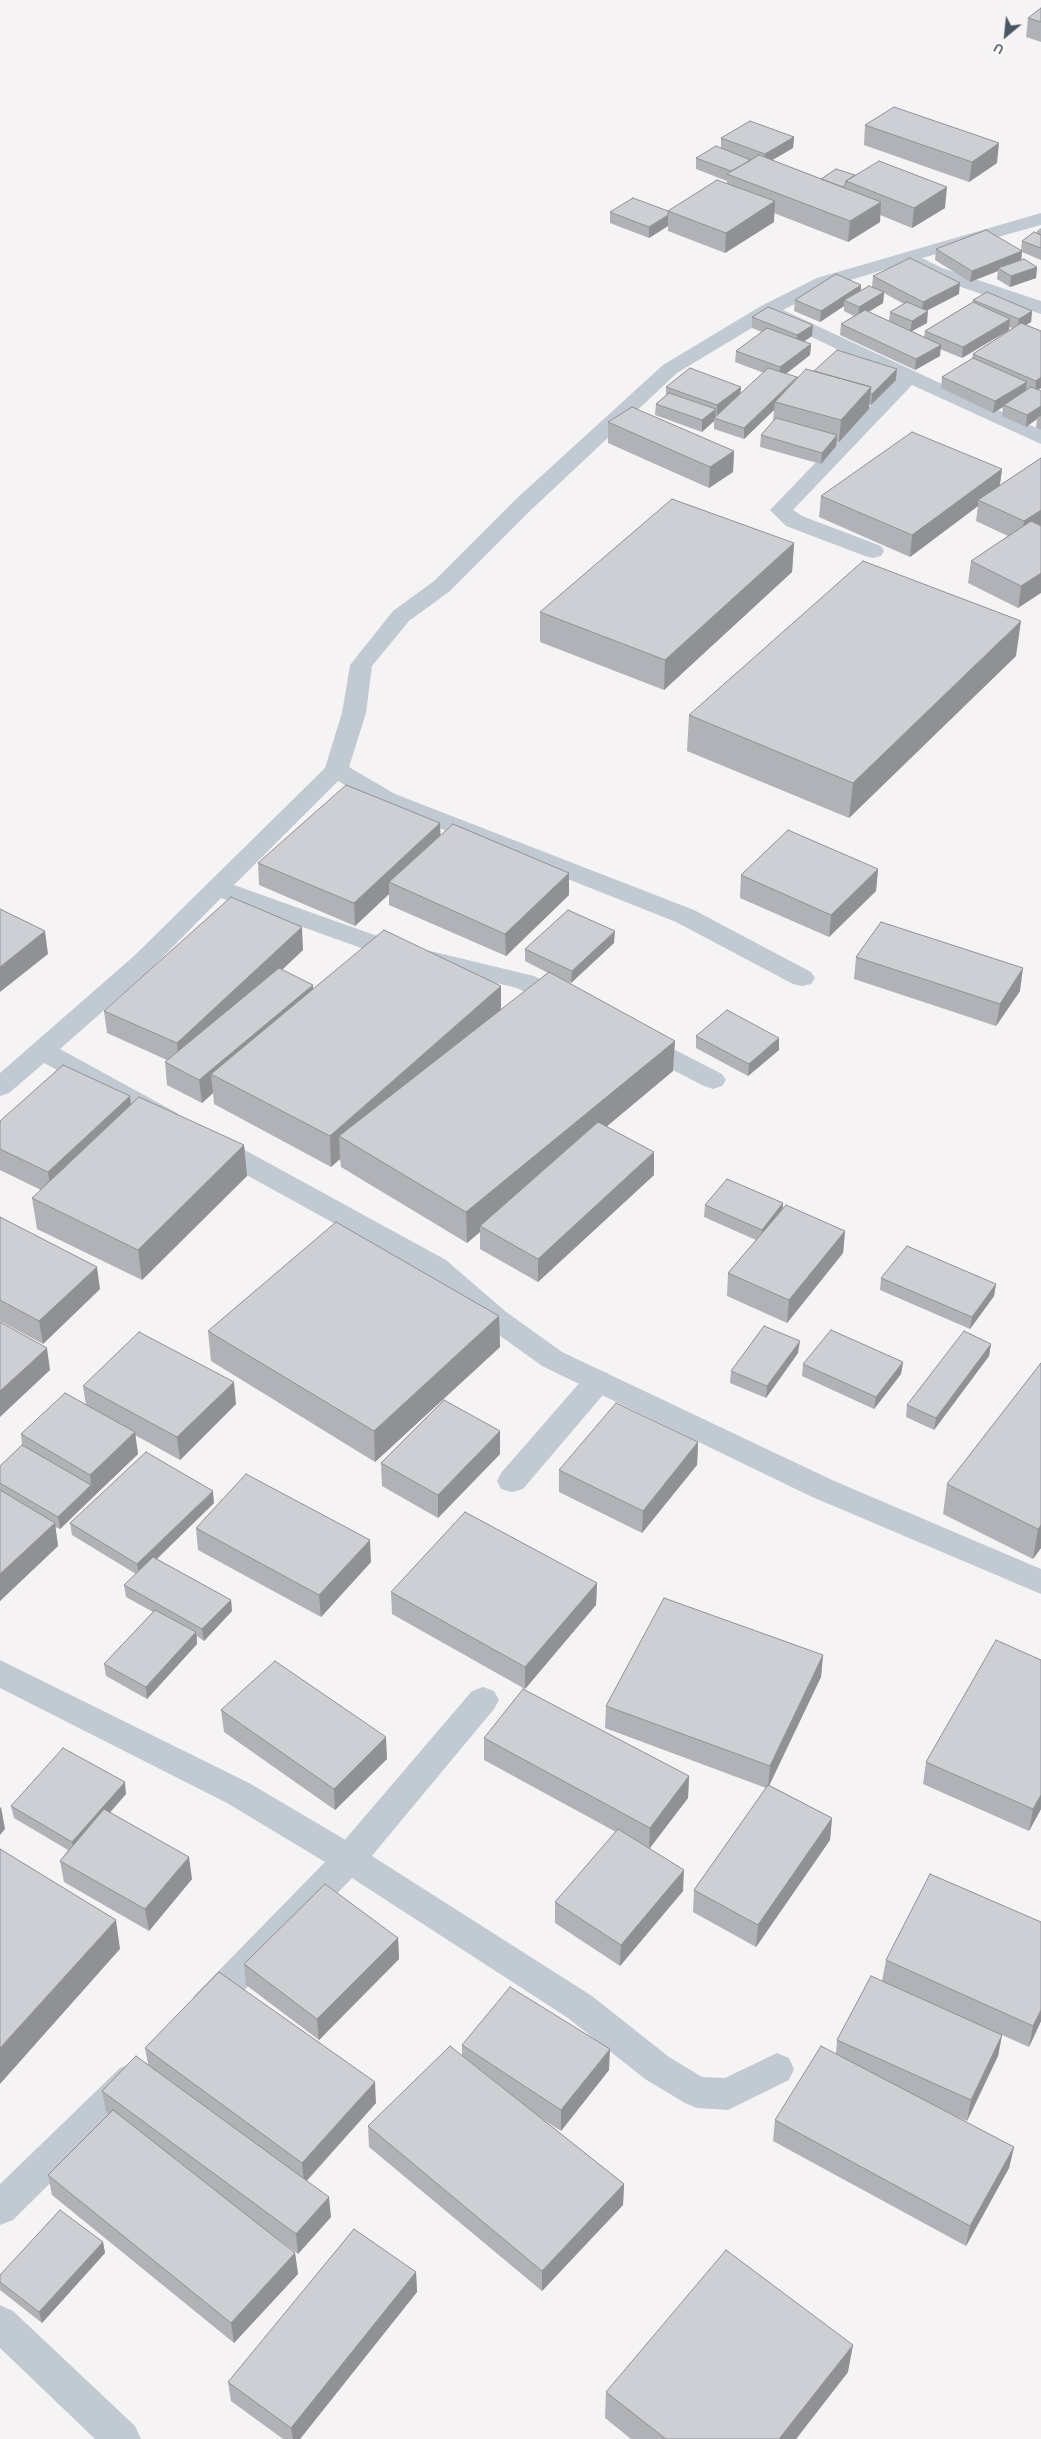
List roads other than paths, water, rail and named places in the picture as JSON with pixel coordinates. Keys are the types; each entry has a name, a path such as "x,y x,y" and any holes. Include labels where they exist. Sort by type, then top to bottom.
{"street":[{"path":"0,1087 143,962 336,770 354,713 361,665 401,616 442,586 524,504 670,369 768,310 824,282 1041,219"},
{"path":"905,257 935,272 1041,308"},
{"path":"768,310 1041,438"},
{"path":"873,550 794,521 781,510 910,376"},
{"path":"336,770 387,799 684,916 802,978"},
{"path":"217,888 390,949 525,982 585,1014"},
{"path":"619,1031 713,1080"},
{"path":"42,1050 436,1267 494,1318 552,1359 821,1488 1041,1582"},
{"path":"512,1482 598,1381"},
{"path":"0,1673 238,1793 349,1859 580,2007 657,2068 697,2092 728,2094 777,2069"},
{"path":"186,2027 349,1859 483,1700"},
{"path":"0,2208 150,2062"},
{"path":"0,2323 122,2439"}]}
